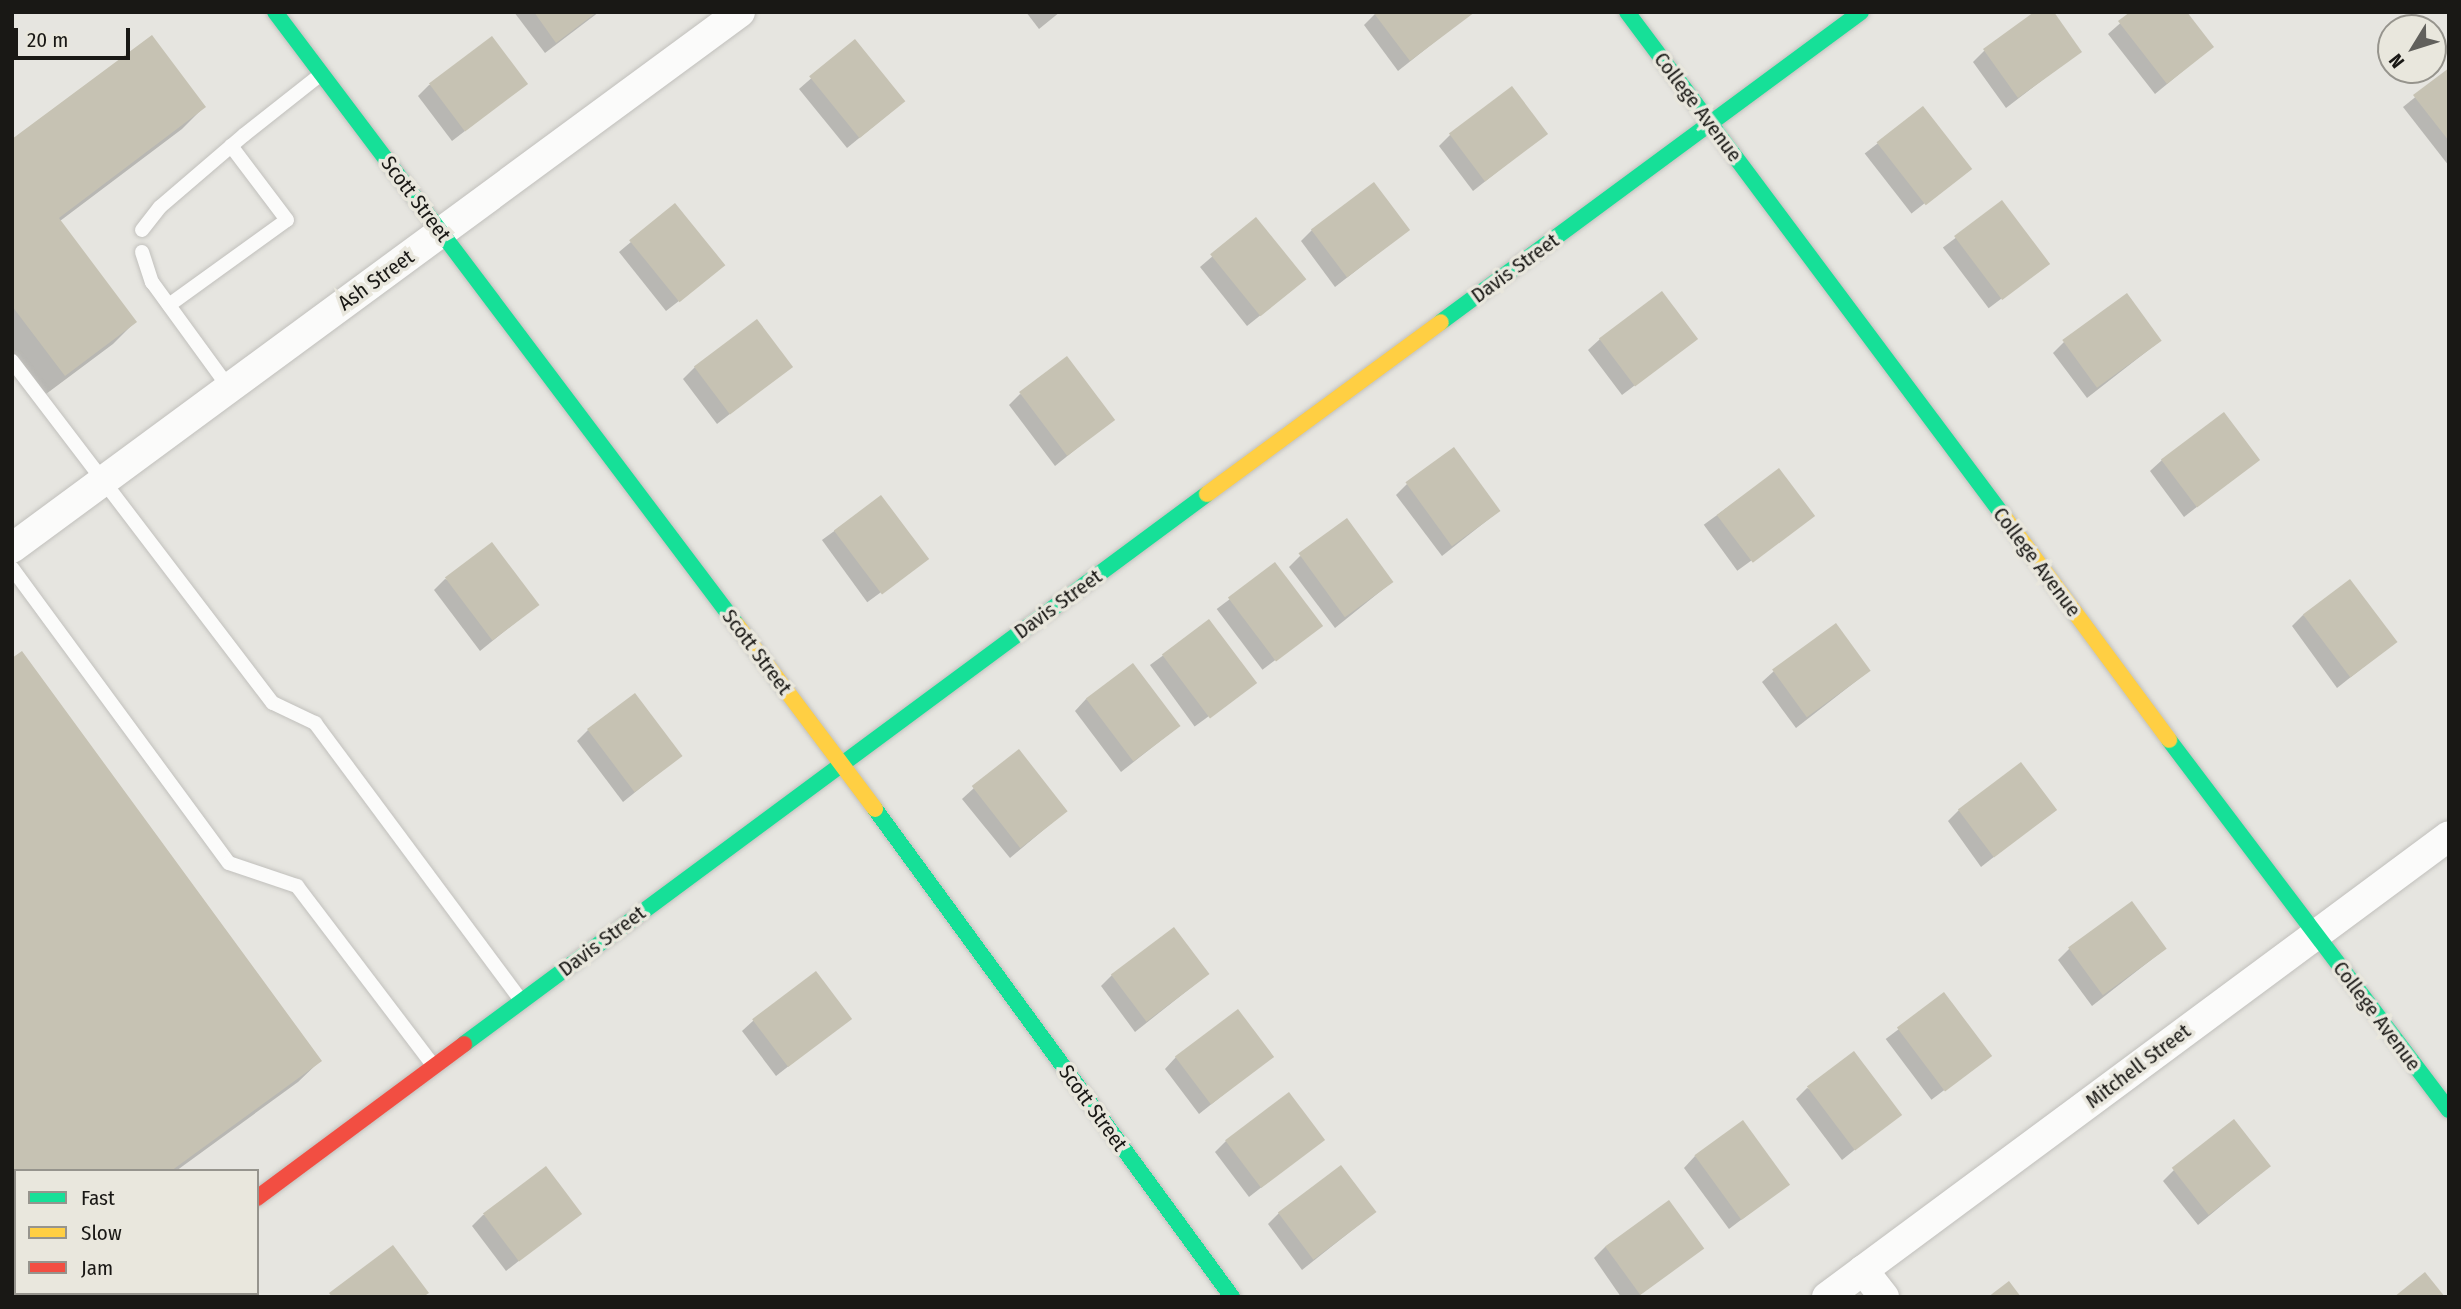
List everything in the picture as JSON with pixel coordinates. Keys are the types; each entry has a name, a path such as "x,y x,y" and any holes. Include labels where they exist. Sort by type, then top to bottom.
{"street":[{"name":"Scott Street","path":"275,12 841,763 1232,1297"},
{"name":"Ash Street","path":"12,548 740,12"},
{"name":"College Avenue","path":"1627,12 2315,935 2449,1110"},
{"name":"Davis Street","path":"259,1197 841,763 1861,12"},
{"name":"Mitchell Street","path":"1827,1297 2449,836"},
{"path":"1863,1270 1884,1297"}],"lane":[{"path":"142,230 160,207 321,74"},
{"path":"169,305 287,220 231,146"},
{"path":"142,252 152,282 229,388"},
{"path":"12,361 272,703 315,723 522,1001"},
{"path":"12,568 229,863 297,886 434,1066"}],"building":[{"path":"534,12 597,12 556,43"},
{"path":"1373,12 1475,12 1410,61"},
{"path":"2034,12 2054,12 2082,52 2018,98 1983,49"},
{"path":"2130,12 2187,12 2214,47 2167,84 2118,21"},
{"path":"152,35 206,107 59,218 137,322 65,376 12,306 12,139"},
{"path":"492,36 528,84 465,131 429,84"},
{"path":"855,39 905,101 859,138 809,76"},
{"path":"2449,68 2449,141 2413,95 2428,84 2447,84"},
{"path":"1512,86 1548,134 1485,181 1449,134"},
{"path":"1923,106 1972,169 1926,205 1877,142"},
{"path":"1374,182 1410,230 1347,277 1311,230"},
{"path":"2002,200 2050,264 2002,300 1954,236"},
{"path":"675,203 725,265 679,302 629,240"},
{"path":"1256,217 1306,279 1260,316 1210,254"},
{"path":"1662,291 1698,339 1635,386 1599,339"},
{"path":"2127,293 2162,341 2097,388 2062,340"},
{"path":"757,319 793,367 730,414 694,367"},
{"path":"1067,356 1115,420 1067,456 1019,392"},
{"path":"2224,412 2260,460 2197,507 2161,460"},
{"path":"1454,447 1500,511 1452,546 1405,482"},
{"path":"1779,468 1815,516 1753,563 1717,515"},
{"path":"881,495 929,559 882,594 834,531"},
{"path":"1347,518 1393,582 1345,617 1298,553"},
{"path":"492,542 540,605 492,641 445,578"},
{"path":"1275,562 1323,626 1276,661 1228,598"},
{"path":"2350,579 2398,642 2350,678 2303,615"},
{"path":"1209,619 1257,683 1210,718 1162,655"},
{"path":"1836,623 1871,671 1807,717 1772,669"},
{"path":"22,651 322,1061 174,1169 14,1169 12,1286 12,658"},
{"path":"1133,663 1181,726 1133,762 1086,699"},
{"path":"635,693 683,756 635,792 587,729"},
{"path":"1019,749 1068,811 1020,848 972,786"},
{"path":"2021,762 2057,810 1994,857 1958,810"},
{"path":"2132,901 2167,949 2103,995 2068,947"},
{"path":"1174,927 1210,974 1146,1022 1111,975"},
{"path":"816,971 852,1019 788,1067 752,1019"},
{"path":"1944,992 1992,1056 1945,1091 1897,1028"},
{"path":"1238,1009 1274,1057 1211,1104 1175,1057"},
{"path":"1854,1051 1902,1115 1855,1150 1807,1087"},
{"path":"1289,1092 1325,1140 1261,1188 1225,1140"},
{"path":"2234,1119 2271,1166 2209,1215 2172,1168"},
{"path":"1743,1120 1790,1185 1741,1220 1694,1155"},
{"path":"1341,1165 1377,1212 1313,1260 1278,1213"},
{"path":"546,1166 582,1214 519,1261 483,1214"},
{"path":"1669,1200 1704,1249 1640,1295 1605,1246"},
{"path":"393,1245 429,1293 423,1297 332,1297 329,1293"},
{"path":"2425,1272 2445,1297 2394,1297"},
{"path":"2009,1281 2021,1297 1988,1297"}],"traffic: fast":[{"path":"275,12 737,625"},
{"path":"1627,12 2002,514"},
{"path":"1441,322 1861,12"},
{"path":"464,1044 1207,494"},
{"path":"2169,740 2449,1110"},
{"path":"875,809 1232,1297"}],"traffic: slow":[{"path":"1207,494 1441,322"},
{"path":"2002,514 2169,740"},
{"path":"737,625 875,809"}],"traffic: jam":[{"path":"259,1197 464,1044"}]}
